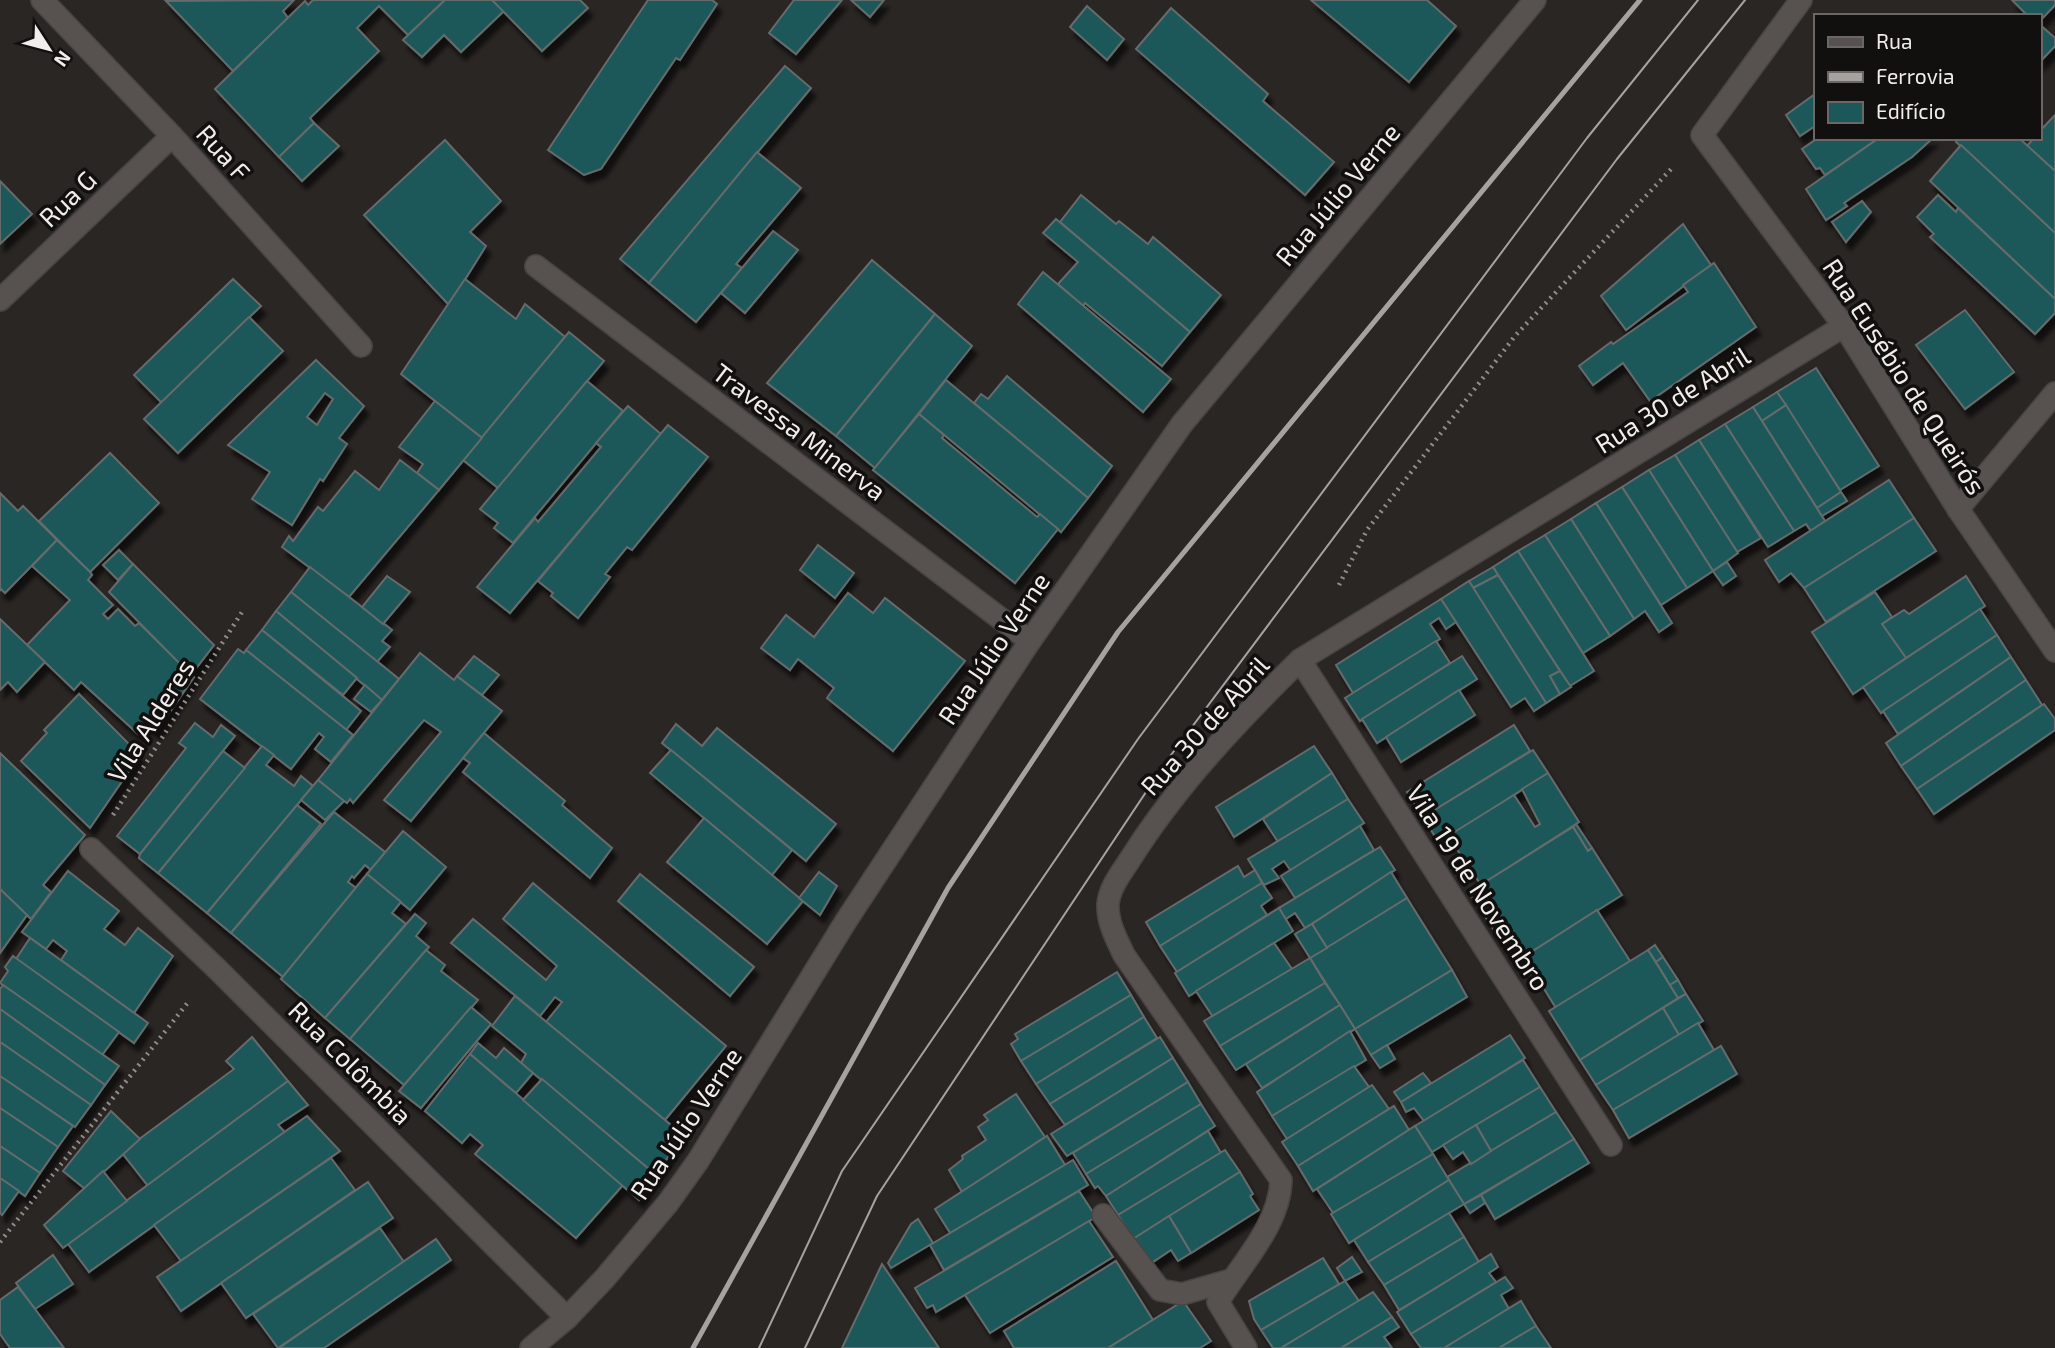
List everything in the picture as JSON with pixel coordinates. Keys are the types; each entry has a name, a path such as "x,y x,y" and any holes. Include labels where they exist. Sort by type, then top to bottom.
{"street":[{"name":"Rua F","path":"42,0 172,136 361,346"},
{"name":"Rua Júlio Verne","path":"531,1348 567,1318 630,1248 668,1203 698,1161 846,921 1030,641 1182,424 1535,0"},
{"path":"1702,135 1801,0"},
{"name":"Rua Eusébio de Queirós","path":"1702,135 1844,326 1958,509 2055,651"},
{"name":"Rua G","path":"0,300 172,136"},
{"name":"Travessa Minerva","path":"536,266 1030,641"},
{"name":"Rua 30 de Abril","path":"1246,1348 1218,1302 1261,1236 1281,1195 1281,1180 1124,956 1112,928 1108,904 1117,880 1146,834 1182,786 1238,722 1300,660 1844,326"},
{"path":"1958,509 2055,393"},
{"name":"Vila 19 de Novembro","path":"1300,660 1611,1144"},
{"name":"Rua Colômbia","path":"91,849 215,967 567,1318"},
{"path":"1103,1215 1160,1290 1182,1294 1231,1280"}],"path":[{"path":"1336,589 1367,530 1515,336 1702,135"},
{"name":"Vila Alderes","path":"91,849 242,612"},
{"path":"0,1242 215,967"}],"building":[{"path":"294,0 283,11 288,18 233,71 166,1"},
{"path":"313,0 445,0 408,35 379,6 357,28 379,51 310,118 314,123 279,157 215,89 305,1 308,5"},
{"path":"445,0 492,0 504,11 461,52 444,35 422,57 403,40"},
{"path":"492,0 580,0 588,8 542,51"},
{"path":"648,0 712,0 717,4 680,60 676,58 601,169 584,175 548,150"},
{"path":"794,0 842,0 796,54 769,33"},
{"path":"851,0 884,0 870,17"},
{"path":"1311,0 1427,0 1456,26 1409,82"},
{"path":"2012,0 2055,0 2055,5 2041,20 2041,14 2026,14"},
{"path":"1087,6 1124,39 1107,60 1070,27"},
{"path":"1171,8 1268,94 1263,101 1334,162 1305,195 1136,49"},
{"path":"2041,26 2055,38 2055,46 2041,61"},
{"path":"785,66 811,88 649,283 620,259"},
{"path":"1814,95 1814,127 1800,136 1786,115"},
{"path":"2055,115 2055,171 2027,146 2032,140 2041,140 2041,130"},
{"path":"314,123 339,146 302,181 279,157"},
{"path":"445,140 501,201 470,232 486,246 449,305 364,215"},
{"path":"1815,140 1876,140 1825,175 1820,168 1816,169 1802,149"},
{"path":"1876,140 1931,140 1912,157 1844,203 1847,206 1826,220 1806,189"},
{"path":"2021,140 2055,171 2055,233 1956,142"},
{"path":"1961,145 2055,233 2055,299 1930,181"},
{"path":"757,152 801,188 736,264 742,268 696,322 649,283"},
{"path":"0,181 32,214 0,244"},
{"path":"1081,195 1116,224 1119,221 1148,244 1153,237 1221,295 1190,332 1060,222"},
{"path":"1938,195 1956,212 1958,208 2055,299 2055,313 2035,334 1930,237 1934,234 1917,217"},
{"path":"1862,201 1871,212 1846,242 1832,222"},
{"path":"1056,219 1190,332 1162,366 1058,284 1078,262 1043,233"},
{"path":"1683,224 1711,265 1626,330 1601,296"},
{"path":"773,231 798,250 745,313 721,293"},
{"path":"872,260 935,314 836,436 767,383"},
{"path":"1714,263 1756,327 1650,401 1623,363 1593,385 1579,366 1688,292 1683,285"},
{"path":"1043,272 1171,379 1143,412 1018,304"},
{"path":"233,279 261,306 162,403 134,375"},
{"path":"465,279 516,319 525,304 565,337 482,438 401,374"},
{"path":"1965,310 2014,372 1965,409 1916,345"},
{"path":"935,314 972,346 875,468 836,436"},
{"path":"249,317 283,351 178,453 144,419"},
{"path":"569,332 604,361 498,488 463,460"},
{"path":"316,360 364,406 339,438 347,444 323,481 320,479 292,525 252,499 270,472 228,445","holes":["325,393 333,399 317,425 307,417"]},
{"path":"1816,368 1879,466 1840,490 1777,392"},
{"path":"1007,376 1112,466 1088,498 974,403 981,394 988,399"},
{"path":"946,380 1088,498 1061,532 919,414"},
{"path":"587,381 623,411 513,543 494,528 498,523 480,509"},
{"path":"1777,392 1786,405 1762,421 1753,407"},
{"path":"435,401 482,438 439,490 417,473 423,464 399,447"},
{"path":"1786,405 1841,492 1817,508 1762,421"},
{"path":"628,406 661,434 510,613 477,587 535,518 538,522 601,447 596,443"},
{"path":"1753,407 1825,521 1811,531 1806,524 1794,531 1725,424"},
{"path":"919,414 944,435 942,438 1037,517 1040,514 1058,529 1015,583 873,470"},
{"path":"1725,424 1794,531 1768,547 1699,440"},
{"path":"668,425 708,457 632,550 627,547 605,574 610,577 578,618 551,596 553,593 538,581"},
{"path":"1699,440 1761,538 1737,552 1675,455"},
{"path":"110,453 159,503 90,572 39,521"},
{"path":"1675,455 1738,553 1713,571 1649,470"},
{"path":"400,460 439,490 349,597 282,547 289,536 293,541 318,507 323,511 355,471 379,490"},
{"path":"1649,470 1713,571 1687,588 1622,487"},
{"path":"1889,480 1914,518 1804,588 1791,573 1779,582 1765,560"},
{"path":"1622,487 1687,588 1661,605 1596,503"},
{"path":"1841,492 1847,501 1822,516 1817,508"},
{"path":"0,493 18,511 23,506 57,540 5,593 1,589 0,591"},
{"path":"1596,503 1672,623 1659,632 1645,611 1634,619 1571,519"},
{"path":"1914,518 1936,551 1826,622 1804,588"},
{"path":"1571,519 1634,619 1610,636 1545,535"},
{"path":"1545,535 1610,636 1583,653 1518,551"},
{"path":"57,540 90,572 92,575 88,580 113,605 103,614 108,619 118,609 135,626 139,623 194,677 156,732 147,724 138,734 81,682 74,690 27,645 70,600 32,566"},
{"path":"818,545 854,573 835,598 800,570"},
{"path":"119,550 133,564 118,580 103,565"},
{"path":"1518,551 1594,671 1570,686 1493,567"},
{"path":"1727,562 1736,576 1723,585 1713,571"},
{"path":"133,564 214,645 191,675 109,592"},
{"path":"310,567 392,630 382,641 390,647 377,662 291,592"},
{"path":"1493,567 1498,575 1473,588 1469,581"},
{"path":"1498,575 1560,671 1550,676 1560,694 1546,703 1473,588"},
{"path":"387,576 410,592 383,624 362,607"},
{"path":"1966,576 1985,606 1906,658 1882,624 1904,610 1909,614"},
{"path":"1469,581 1546,703 1534,711 1525,698 1511,707 1441,599"},
{"path":"291,592 399,679 382,700 276,611"},
{"path":"1875,592 1892,617 1882,624 1906,658 1853,694 1812,632"},
{"path":"848,593 873,613 885,598 965,661 893,751 827,698 834,688 798,659 790,670 761,648 786,615 814,637"},
{"path":"1441,599 1456,622 1446,629 1439,618 1430,624 1440,639 1353,693 1336,665"},
{"path":"1980,609 1997,635 1881,713 1863,687"},
{"path":"276,611 357,678 343,695 262,630"},
{"path":"0,619 45,662 17,692 8,682 0,690"},
{"path":"262,630 361,711 346,730 246,650"},
{"path":"1997,635 2011,657 1898,734 1883,711"},
{"path":"1436,641 1450,663 1360,721 1345,698"},
{"path":"238,649 244,653 246,650 353,735 331,762 315,749 324,737 319,733 291,769 200,699"},
{"path":"420,653 454,680 457,676 502,711 411,821 384,800 441,732 424,720 353,803 350,799 347,803 318,780"},
{"path":"474,656 499,675 482,695 457,676"},
{"path":"1462,656 1477,679 1377,743 1362,719"},
{"path":"2011,657 2026,680 1901,766 1886,743"},
{"path":"1560,671 1571,687 1560,694 1550,676"},
{"path":"2026,680 2042,705 1917,789 1901,766"},
{"path":"365,685 382,700 371,712 354,699"},
{"path":"1459,690 1475,715 1401,762 1386,737"},
{"path":"79,694 140,755 90,828 21,761 47,733 44,730"},
{"path":"2044,704 2055,719 2055,730 1934,814 1917,789"},
{"path":"195,723 213,737 221,725 235,736 140,854 117,836 186,748 179,743"},
{"path":"676,724 702,746 717,728 836,824 806,861 662,743"},
{"path":"1514,725 1530,751 1423,817 1407,792"},
{"path":"484,733 565,801 562,805 612,848 590,878 463,772 470,763 463,758"},
{"path":"262,746 274,755 266,765 294,786 301,776 313,786 207,913 158,873"},
{"path":"1314,746 1332,773 1234,837 1216,807"},
{"path":"671,750 792,850 772,875 650,773"},
{"path":"1533,750 1548,773 1439,843 1423,817"},
{"path":"223,751 245,768 158,873 139,858 140,854"},
{"path":"0,753 85,835 43,885 51,892 31,919 0,889"},
{"path":"1332,773 1348,799 1278,842 1263,819"},
{"path":"1548,773 1579,822 1481,885 1448,836 1514,795 1535,827 1540,824 1522,789"},
{"path":"318,780 344,801 325,820 301,800"},
{"path":"1348,799 1364,823 1291,871 1284,861 1272,869 1279,878 1264,885 1248,859"},
{"path":"297,805 321,824 231,933 207,913"},
{"path":"334,812 385,852 371,870 365,865 354,878 352,876 348,882 356,888 283,977 231,933"},
{"path":"704,818 803,901 767,944 667,862"},
{"path":"1576,824 1592,848 1588,851 1573,827"},
{"path":"1360,826 1374,850 1295,898 1281,876"},
{"path":"1573,827 1588,851 1592,848 1622,895 1515,962 1469,892"},
{"path":"403,831 446,867 410,910 367,874"},
{"path":"1380,847 1395,870 1305,928 1295,913 1286,919 1283,916 1279,908"},
{"path":"1238,866 1244,877 1255,870 1262,883 1160,946 1146,922"},
{"path":"68,871 119,911 104,929 125,945 138,928 173,956 134,1013 61,960 67,951 53,940 46,949 22,932"},
{"path":"819,872 837,886 820,915 799,898"},
{"path":"1391,872 1407,898 1327,948 1312,924"},
{"path":"367,874 401,902 392,913 406,924 325,1018 281,979"},
{"path":"640,874 754,967 730,996 618,901"},
{"path":"533,883 726,1046 665,1120 546,1022 562,1002 555,997 540,1016 451,943 473,919 546,980 557,966 503,919"},
{"path":"1262,883 1272,898 1261,906 1267,915 1177,972 1160,946"},
{"path":"0,889 27,915 0,953"},
{"path":"1407,898 1452,970 1355,1029 1310,958"},
{"path":"1279,908 1293,931 1189,996 1175,973"},
{"path":"1597,910 1630,961 1556,1008 1536,976 1532,978 1519,960"},
{"path":"415,914 426,923 416,936 429,947 350,1039 325,1018"},
{"path":"1312,924 1327,948 1310,958 1295,934"},
{"path":"30,938 148,1023 134,1043 16,959"},
{"path":"1274,943 1292,969 1213,1017 1196,991"},
{"path":"1655,945 1663,957 1656,962 1648,950"},
{"path":"426,950 445,965 441,971 478,1000 404,1085 350,1039"},
{"path":"1648,950 1678,998 1580,1060 1549,1011"},
{"path":"13,956 119,1032 102,1055 0,983 8,971 5,967"},
{"path":"1663,957 1678,980 1670,985 1656,962"},
{"path":"1310,958 1325,983 1220,1046 1204,1021"},
{"path":"1452,970 1467,997 1371,1055 1355,1029"},
{"path":"1117,972 1131,995 1021,1061 1011,1044 1018,1039 1015,1034"},
{"path":"1678,980 1686,994 1678,998 1670,985"},
{"path":"1325,983 1340,1005 1236,1070 1220,1046"},
{"path":"3,985 119,1066 105,1085 0,1009 0,989"},
{"path":"1686,994 1703,1021 1679,1035 1663,1008"},
{"path":"1131,995 1144,1017 1036,1084 1021,1061"},
{"path":"515,996 683,1135 656,1175 521,1063 526,1054 492,1026"},
{"path":"1340,1005 1355,1029 1262,1088 1246,1064"},
{"path":"471,1007 491,1024 421,1108 399,1091"},
{"path":"1663,1008 1679,1035 1596,1085 1580,1060"},
{"path":"0,1009 105,1085 91,1105 0,1042"},
{"path":"1144,1017 1157,1038 1050,1104 1036,1084"},
{"path":"1698,1023 1714,1050 1613,1110 1596,1085"},
{"path":"1350,1031 1366,1060 1272,1116 1257,1092"},
{"path":"1510,1035 1525,1058 1424,1121 1414,1108 1406,1112 1401,1102"},
{"path":"252,1037 288,1081 148,1186 123,1154 234,1069 226,1061"},
{"path":"1160,1037 1173,1058 1065,1125 1050,1104"},
{"path":"0,1042 91,1105 75,1127 0,1076"},
{"path":"478,1043 496,1058 504,1048 533,1073 516,1093 470,1054"},
{"path":"1387,1045 1395,1059 1380,1068 1371,1055"},
{"path":"1721,1046 1737,1074 1629,1138 1613,1110"},
{"path":"470,1054 623,1185 576,1238 475,1154 483,1145 470,1134 462,1143 425,1111"},
{"path":"1173,1058 1188,1082 1067,1156 1051,1134"},
{"path":"1523,1060 1540,1087 1432,1152 1415,1126"},
{"path":"1354,1066 1369,1087 1287,1139 1272,1116"},
{"path":"1423,1073 1431,1083 1401,1102 1394,1092"},
{"path":"0,1076 73,1126 58,1147 0,1108"},
{"path":"542,1079 656,1175 639,1200 523,1100"},
{"path":"288,1081 308,1105 278,1125 285,1132 89,1272 68,1244"},
{"path":"1188,1082 1201,1104 1086,1174 1073,1153"},
{"path":"1372,1085 1389,1109 1298,1166 1282,1142"},
{"path":"1540,1087 1556,1112 1491,1151 1476,1125"},
{"path":"1016,1094 1045,1137 962,1192 949,1170 963,1159 962,1156 986,1140 978,1127 988,1120 984,1115"},
{"path":"1201,1104 1215,1126 1106,1196 1098,1186 1095,1188 1086,1174"},
{"path":"1394,1106 1409,1130 1313,1191 1298,1166"},
{"path":"0,1108 58,1147 40,1173 0,1146"},
{"path":"111,1111 140,1139 85,1189 63,1171"},
{"path":"1556,1112 1574,1139 1464,1204 1447,1177"},
{"path":"307,1116 340,1151 181,1261 154,1225"},
{"path":"1476,1125 1491,1151 1471,1164 1463,1152 1453,1159 1443,1145"},
{"path":"1415,1126 1433,1154 1333,1213 1317,1189"},
{"path":"1208,1131 1221,1153 1118,1215 1106,1196"},
{"path":"1047,1136 1065,1165 950,1233 935,1209"},
{"path":"1574,1139 1589,1163 1495,1219 1481,1195"},
{"path":"0,1146 40,1173 25,1196 0,1178"},
{"path":"1225,1150 1240,1172 1133,1239 1118,1215"},
{"path":"1433,1154 1449,1180 1349,1243 1331,1214"},
{"path":"331,1158 355,1190 181,1311 157,1277"},
{"path":"1073,1160 1088,1185 944,1270 930,1245"},
{"path":"103,1171 127,1201 63,1248 44,1225"},
{"path":"1240,1172 1259,1210 1191,1253 1169,1216"},
{"path":"0,1178 19,1191 2,1215 0,1213"},
{"path":"1449,1180 1464,1204 1368,1262 1354,1240"},
{"path":"368,1182 393,1218 246,1318 221,1283"},
{"path":"1079,1191 1096,1217 936,1312 933,1305 927,1308 915,1288"},
{"path":"1481,1195 1485,1203 1470,1213 1464,1204"},
{"path":"1449,1213 1464,1237 1384,1285 1368,1262"},
{"path":"1169,1216 1191,1253 1178,1261 1171,1250 1150,1264 1133,1239"},
{"path":"918,1219 933,1243 891,1268 888,1263 911,1224"},
{"path":"1089,1221 1113,1257 990,1333 965,1295"},
{"path":"380,1228 404,1262 278,1348 253,1314"},
{"path":"1464,1237 1479,1262 1399,1310 1384,1285"},
{"path":"436,1239 451,1260 324,1348 279,1348"},
{"path":"1491,1254 1498,1267 1489,1273 1496,1282 1411,1334 1397,1312"},
{"path":"53,1255 73,1284 35,1309 16,1283"},
{"path":"1352,1257 1362,1272 1345,1281 1337,1268"},
{"path":"1323,1258 1339,1284 1261,1330 1254,1319 1249,1301"},
{"path":"1116,1261 1153,1320 1108,1348 1014,1348 1004,1331"},
{"path":"882,1264 939,1348 842,1348"},
{"path":"1505,1277 1513,1288 1501,1295 1509,1309 1444,1348 1421,1348 1411,1334"},
{"path":"1345,1281 1359,1301 1281,1348 1273,1348 1261,1330"},
{"path":"18,1287 64,1348 10,1348 0,1334 0,1300"},
{"path":"1373,1292 1392,1317 1341,1348 1281,1348"},
{"path":"1183,1301 1211,1341 1200,1348 1108,1348"},
{"path":"1521,1301 1536,1326 1499,1348 1444,1348"},
{"path":"1392,1317 1399,1327 1384,1337 1392,1348 1341,1348"},
{"path":"1536,1326 1551,1348 1499,1348"}],"tram line":[{"path":"759,1348 842,1171 1138,739 1587,138 1698,0"},
{"path":"805,1348 877,1196 1168,759 1617,159 1745,0"}],"railway":[{"path":"693,1348 948,888 1118,632 1640,0"}]}
